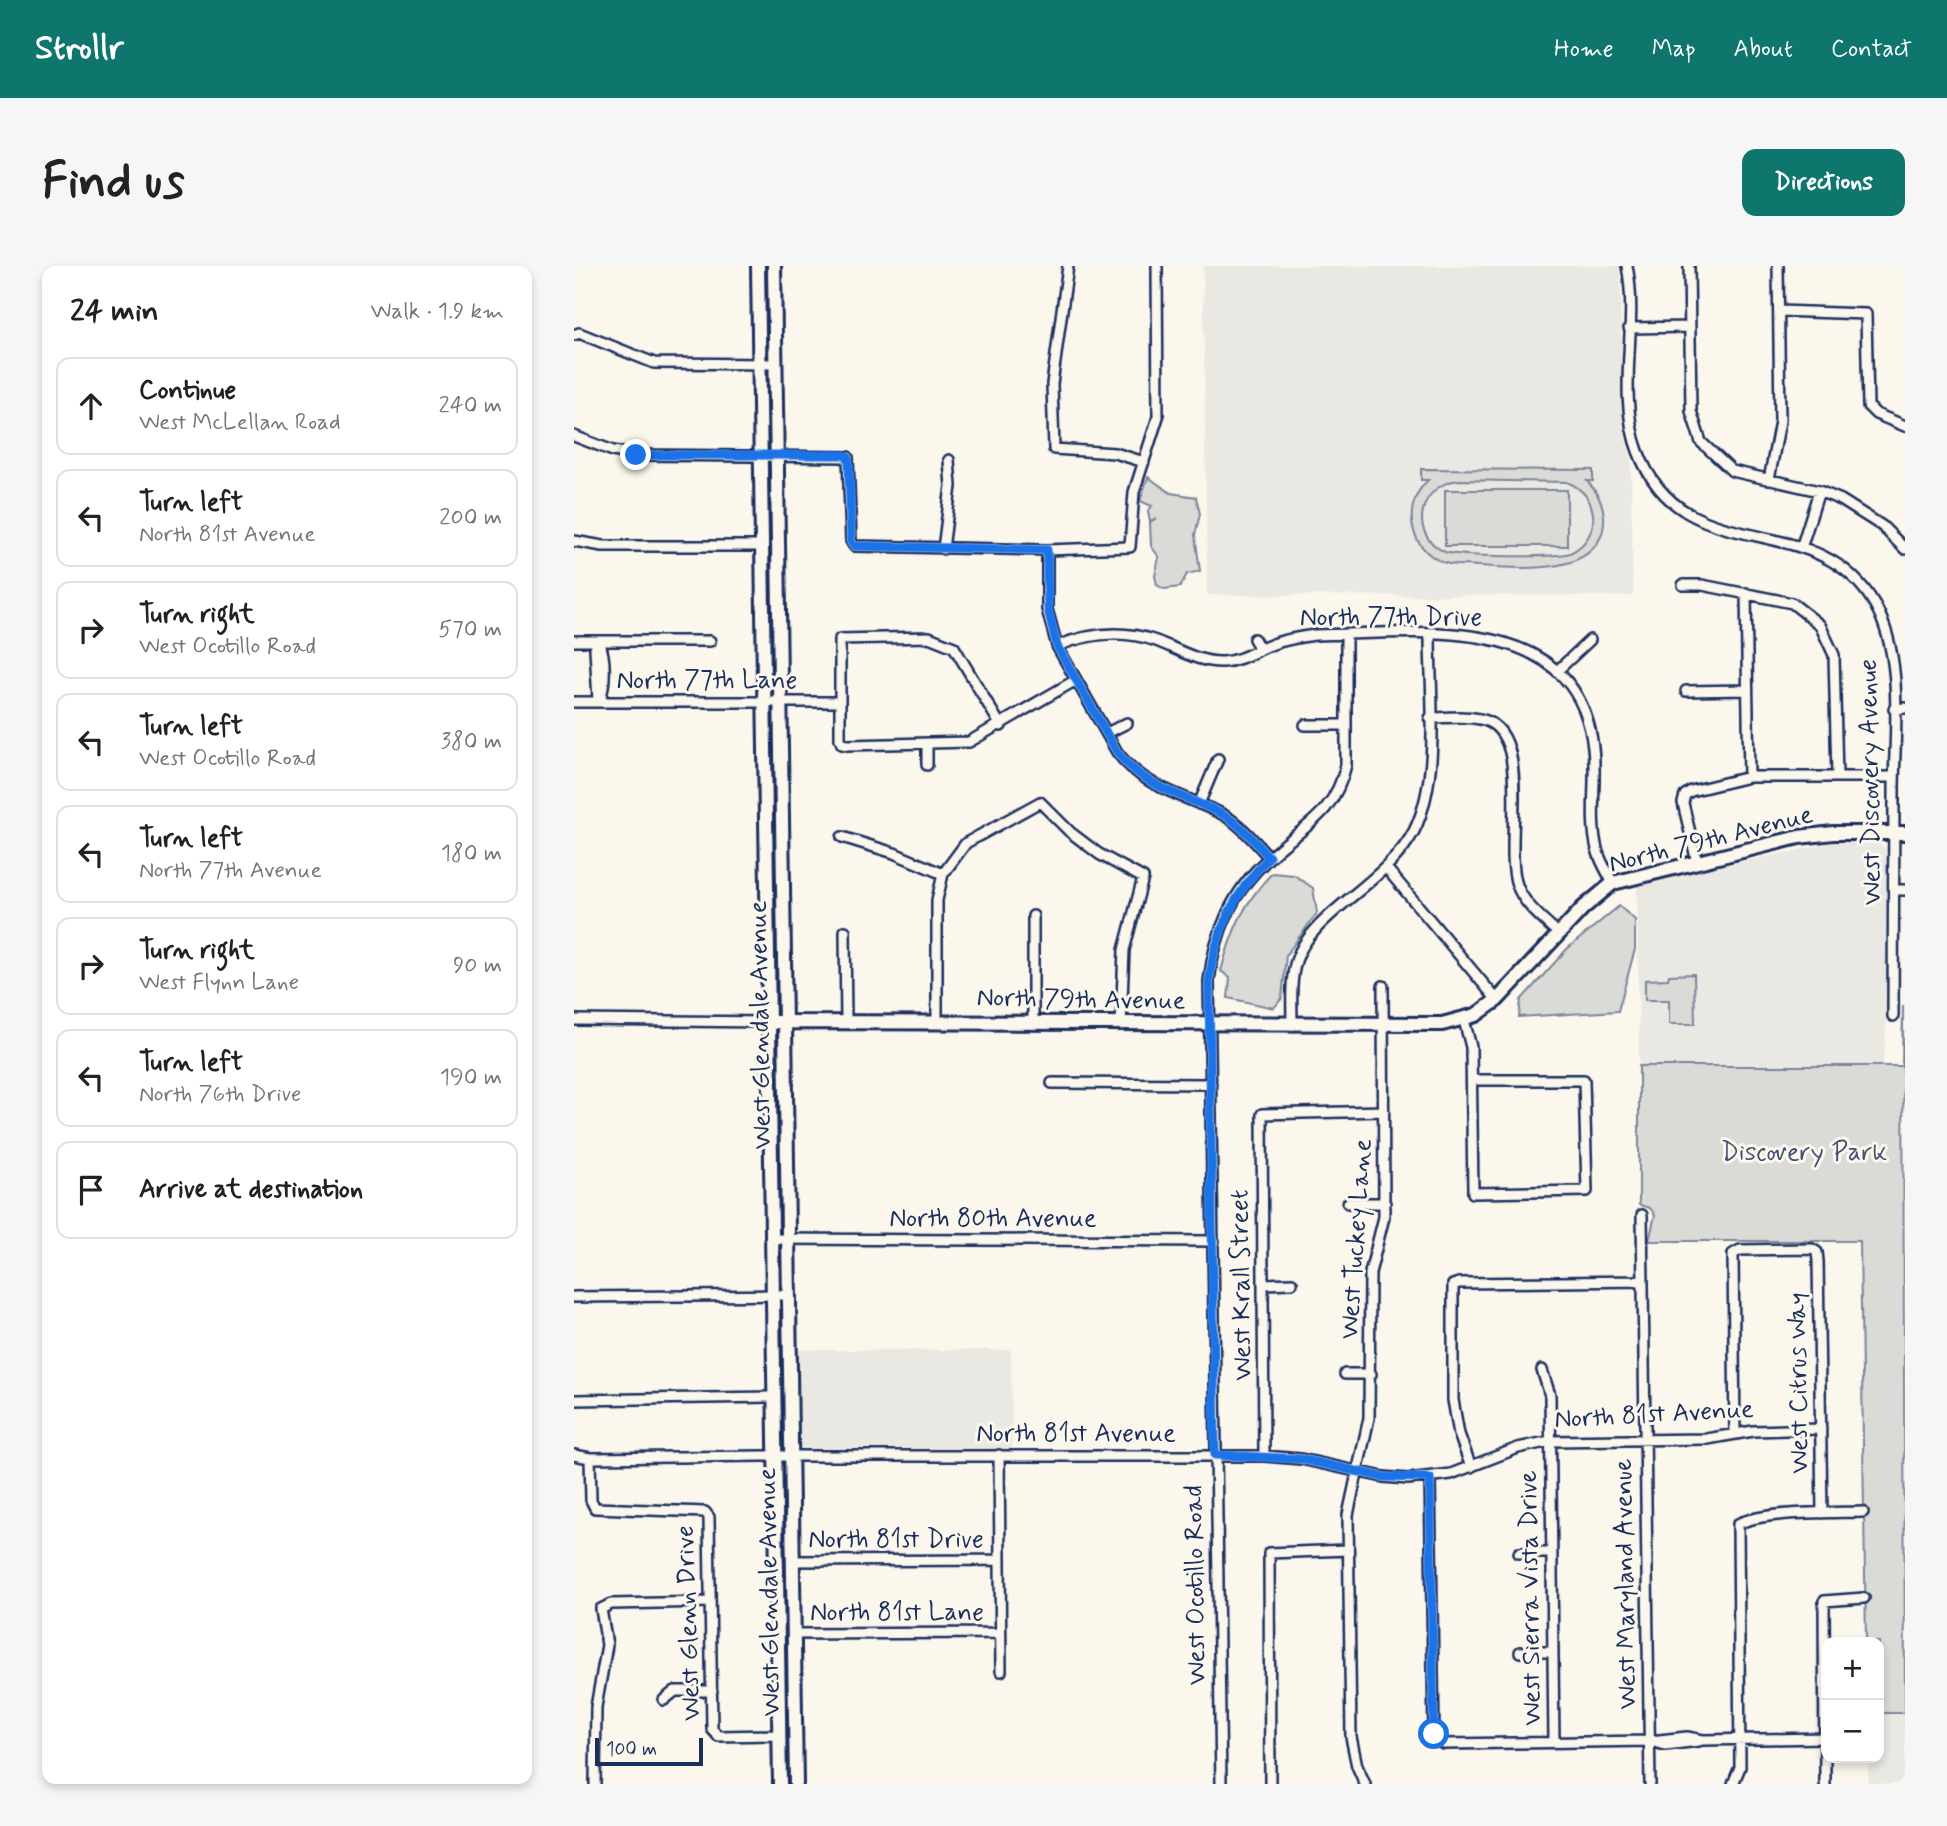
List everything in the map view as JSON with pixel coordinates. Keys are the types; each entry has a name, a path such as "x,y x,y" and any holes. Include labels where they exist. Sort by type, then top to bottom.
{"main road":[{"name":"West Glendale Avenue","path":"758,266 780,1784"},
{"name":"West Glendale Avenue","path":"774,266 796,1784"},
{"name":"North 79th Avenue","path":"768,1022 1384,1026 1442,1024 1464,1020 1497,1000 1559,934 1613,883 1818,835 1899,833"},
{"path":"778,1672 786,1693 787,1729 796,1732"}],"street":[{"path":"1068,266 1053,373 1054,449 1115,453 1144,462"},
{"path":"574,436 613,451 636,455 848,457 851,541 854,546 1047,550 1130,547 1132,505 1158,417 1157,266"},
{"path":"1689,266 1691,411 1701,442 1732,471 1819,491 1864,513 1905,549"},
{"path":"1769,480 1780,421 1778,266"},
{"path":"1628,268 1630,406 1633,436 1643,462 1662,490 1675,504 1710,525 1802,545 1819,491"},
{"path":"1779,311 1866,314 1868,406 1876,414 1905,426"},
{"path":"1629,328 1690,327"},
{"path":"576,331 654,363 775,364"},
{"path":"943,549 951,486 949,460"},
{"path":"574,541 603,546 762,546"},
{"name":"West Discovery Avenue","path":"1802,545 1844,569 1863,587 1876,607 1891,649 1894,777 1899,833 1894,890 1893,1016"},
{"path":"1047,550 1048,609 1057,646 1129,768 1146,781 1199,804 1241,827 1269,857 1317,819 1337,794 1346,765 1346,635"},
{"path":"1684,585 1746,593 1792,603 1820,625 1828,639 1835,665 1837,777"},
{"path":"1746,593 1749,777"},
{"name":"North 77th Drive","path":"1057,646 1079,637 1115,633 1155,640 1206,661 1238,660 1259,649 1293,638 1346,635 1472,636 1505,641 1537,655 1558,671"},
{"path":"1292,1025 1293,977 1303,946 1324,923 1387,869 1404,848 1421,811 1429,778 1430,635"},
{"path":"1001,726 954,647 929,637 840,639 839,702 842,744 927,745 969,742 1001,726 1076,680"},
{"path":"954,647 961,638"},
{"path":"1254,639 1259,649"},
{"path":"1590,640 1558,671 1577,696 1591,731 1595,841 1600,860 1613,883"},
{"path":"574,641 710,641"},
{"path":"599,641 596,649 599,702"},
{"path":"1686,691 1747,690"},
{"name":"North 77th Lane","path":"574,702 839,702"},
{"path":"1894,709 1905,708"},
{"path":"1430,718 1473,718 1484,720 1500,729 1510,747 1512,760 1517,884 1531,907 1559,934"},
{"path":"1107,733 1127,723"},
{"path":"1305,725 1346,724"},
{"path":"927,745 927,765"},
{"path":"1199,804 1218,759"},
{"path":"1697,862 1683,803 1685,795 1749,777 1894,777"},
{"path":"937,1021 937,900 943,874 966,843 1040,802 1070,832 1098,854 1143,878 1124,950 1121,1025"},
{"path":"842,837 856,844 894,853 943,874"},
{"name":"West Ocotillo Road","path":"1221,1784 1209,981 1222,922 1240,890 1269,857"},
{"path":"1387,869 1497,1000"},
{"path":"1894,890 1905,890"},
{"path":"1033,916 1034,1024"},
{"path":"845,931 846,1023"},
{"name":"West Tuckey Lane","path":"1365,1784 1357,1766 1351,1737 1349,1499 1368,1418 1371,1374 1370,1273 1385,1203 1383,986"},
{"name":"North 79th Avenue","path":"574,1020 768,1022"},
{"path":"1464,1020 1470,1039 1473,1192 1587,1191 1584,1080 1472,1080"},
{"path":"1052,1083 1210,1084"},
{"name":"West Krall Street","path":"1264,1456 1262,1114 1384,1111"},
{"path":"1348,1203 1385,1203"},
{"name":"West Maryland Avenue","path":"1642,1215 1650,1784"},
{"name":"North 80th Avenue","path":"771,1239 1214,1241"},
{"name":"West Citrus Way","path":"1735,1434 1733,1254 1740,1250 1812,1249 1817,1252 1822,1513"},
{"path":"1471,1467 1459,1434 1453,1400 1453,1285 1643,1281"},
{"path":"1263,1284 1292,1283"},
{"path":"574,1297 788,1295"},
{"name":"West Sierra Vista Drive","path":"1542,1370 1550,1395 1554,1742"},
{"path":"1345,1374 1371,1374"},
{"path":"574,1400 774,1397"},
{"name":"North 81st Avenue","path":"574,1455 590,1458 999,1454 1264,1456 1301,1459 1395,1479 1430,1478 1471,1467 1518,1448 1550,1441 1707,1438 1821,1429"},
{"path":"999,1454 1001,1671"},
{"name":"West Glenn Drive","path":"590,1458 591,1500 595,1508 705,1512 709,1517 714,1733 779,1735"},
{"path":"1430,1478 1436,1741 1444,1744 1650,1741 1687,1737 1703,1740 1821,1738"},
{"path":"1733,1784 1740,1767 1738,1524 1745,1520 1822,1513 1863,1513"},
{"path":"1270,1784 1269,1553 1349,1550"},
{"path":"1519,1553 1552,1553"},
{"name":"North 81st Drive","path":"793,1561 1000,1560"},
{"path":"1825,1700 1824,1601 1864,1598"},
{"path":"595,1784 596,1707 607,1644 601,1609 611,1604 710,1602"},
{"name":"North 81st Lane","path":"794,1634 1000,1633"},
{"path":"1520,1652 1553,1652"},
{"path":"664,1700 676,1691 712,1690"},
{"path":"1825,1763 1825,1784"}],"shaded area":[{"path":"1203,266 1620,266 1623,426 1631,458 1633,596 1207,595"},
{"path":"1834,842 1879,843 1886,849 1887,1015 1883,1066 1639,1066 1637,885"},
{"path":"795,1350 1011,1350 1012,1449 801,1448 797,1443"},
{"path":"1884,1713 1905,1713 1905,1784 1868,1784 1868,1763 1884,1763"}],"green space":[{"path":"1421,469 1593,470 1593,481 1587,481 1601,504 1603,530 1595,547 1580,558 1562,564 1518,568 1442,562 1420,545 1414,533 1413,506 1418,492 1428,480 1421,480","holes":["1460,480 1567,482 1577,487 1584,495 1593,514 1588,537 1570,553 1528,556 1454,554 1433,544 1422,523 1427,500 1435,490 1446,483"]},
{"path":"1148,477 1171,493 1196,497 1200,514 1195,535 1200,571 1187,574 1180,587 1164,589 1157,585 1155,576 1159,557 1151,546 1150,522 1157,518 1150,521 1148,511 1152,506 1140,501"},
{"path":"1445,490 1567,490 1567,546 1445,546"},
{"path":"1272,873 1294,875 1313,888 1317,913 1286,955 1282,998 1274,1008 1228,998 1230,978 1221,971 1240,918 1253,896"},
{"path":"1619,906 1635,920 1635,949 1618,1011 1519,1017 1521,1000 1567,949"},
{"path":"1694,974 1695,1024 1669,1024 1669,1000 1645,1000 1645,980"},
{"name":"Discovery Park","path":"1903,1005 1905,1713 1884,1713 1884,1637 1866,1637 1860,1241 1649,1241 1655,1215 1650,1208 1639,1205 1639,1066 1902,1066"}],"route":[{"path":"636,455 843,455 848,457 849,463 851,541 854,546 1047,550 1048,609 1057,646 1117,752 1129,768 1146,781 1222,814 1241,827 1269,857 1240,890 1222,922 1215,942 1209,981 1208,1024 1213,1129 1215,1455 1301,1459 1395,1479 1430,1478 1434,1734"}]}
